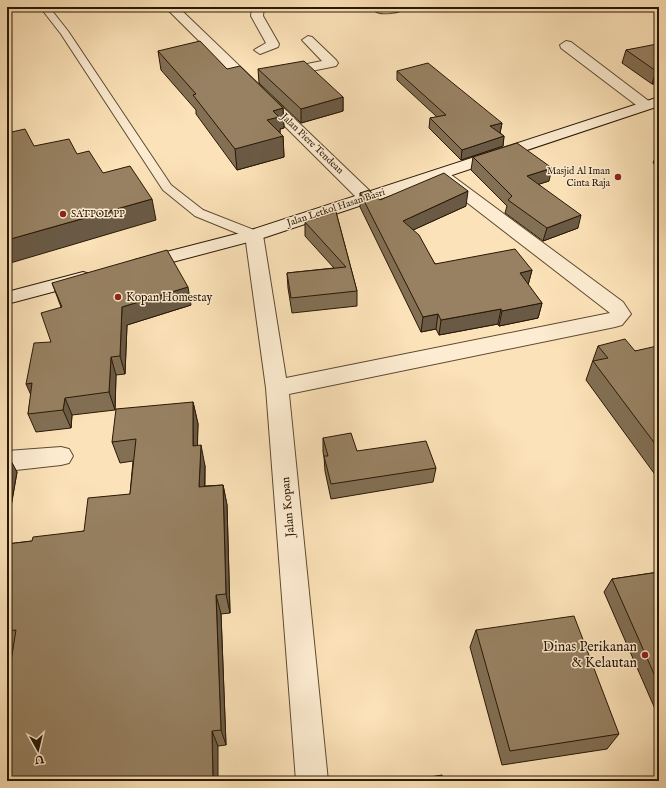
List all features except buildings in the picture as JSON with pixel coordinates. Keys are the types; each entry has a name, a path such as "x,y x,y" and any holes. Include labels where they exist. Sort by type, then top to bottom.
{"street":[{"name":"Jalan Piere Tendean","path":"171,7 367,198"},
{"path":"258,7 257,16 273,44 260,50"},
{"path":"380,10 401,7"},
{"path":"246,80 331,63 308,40"},
{"path":"566,45 652,103"},
{"name":"Jalan Letkol Hasan Basri","path":"123,268 254,235 652,103"},
{"path":"277,388 615,320 621,314 616,307 440,174"},
{"name":"Jalan Kopan","path":"254,235 277,388 312,781"},
{"path":"7,298 100,274"},
{"path":"7,461 61,456"}],"lane":[{"path":"44,7 65,33 167,186 199,213 254,235"}],"place":[{"name":"Masjid Al Iman Cinta Raja","path":"618,177"},
{"name":"SATPOL PP","path":"63,214"},
{"name":"Kopan Homestay","path":"118,297"},
{"name":"Dinas Perikanan & Kelautan","path":"645,655"}]}
